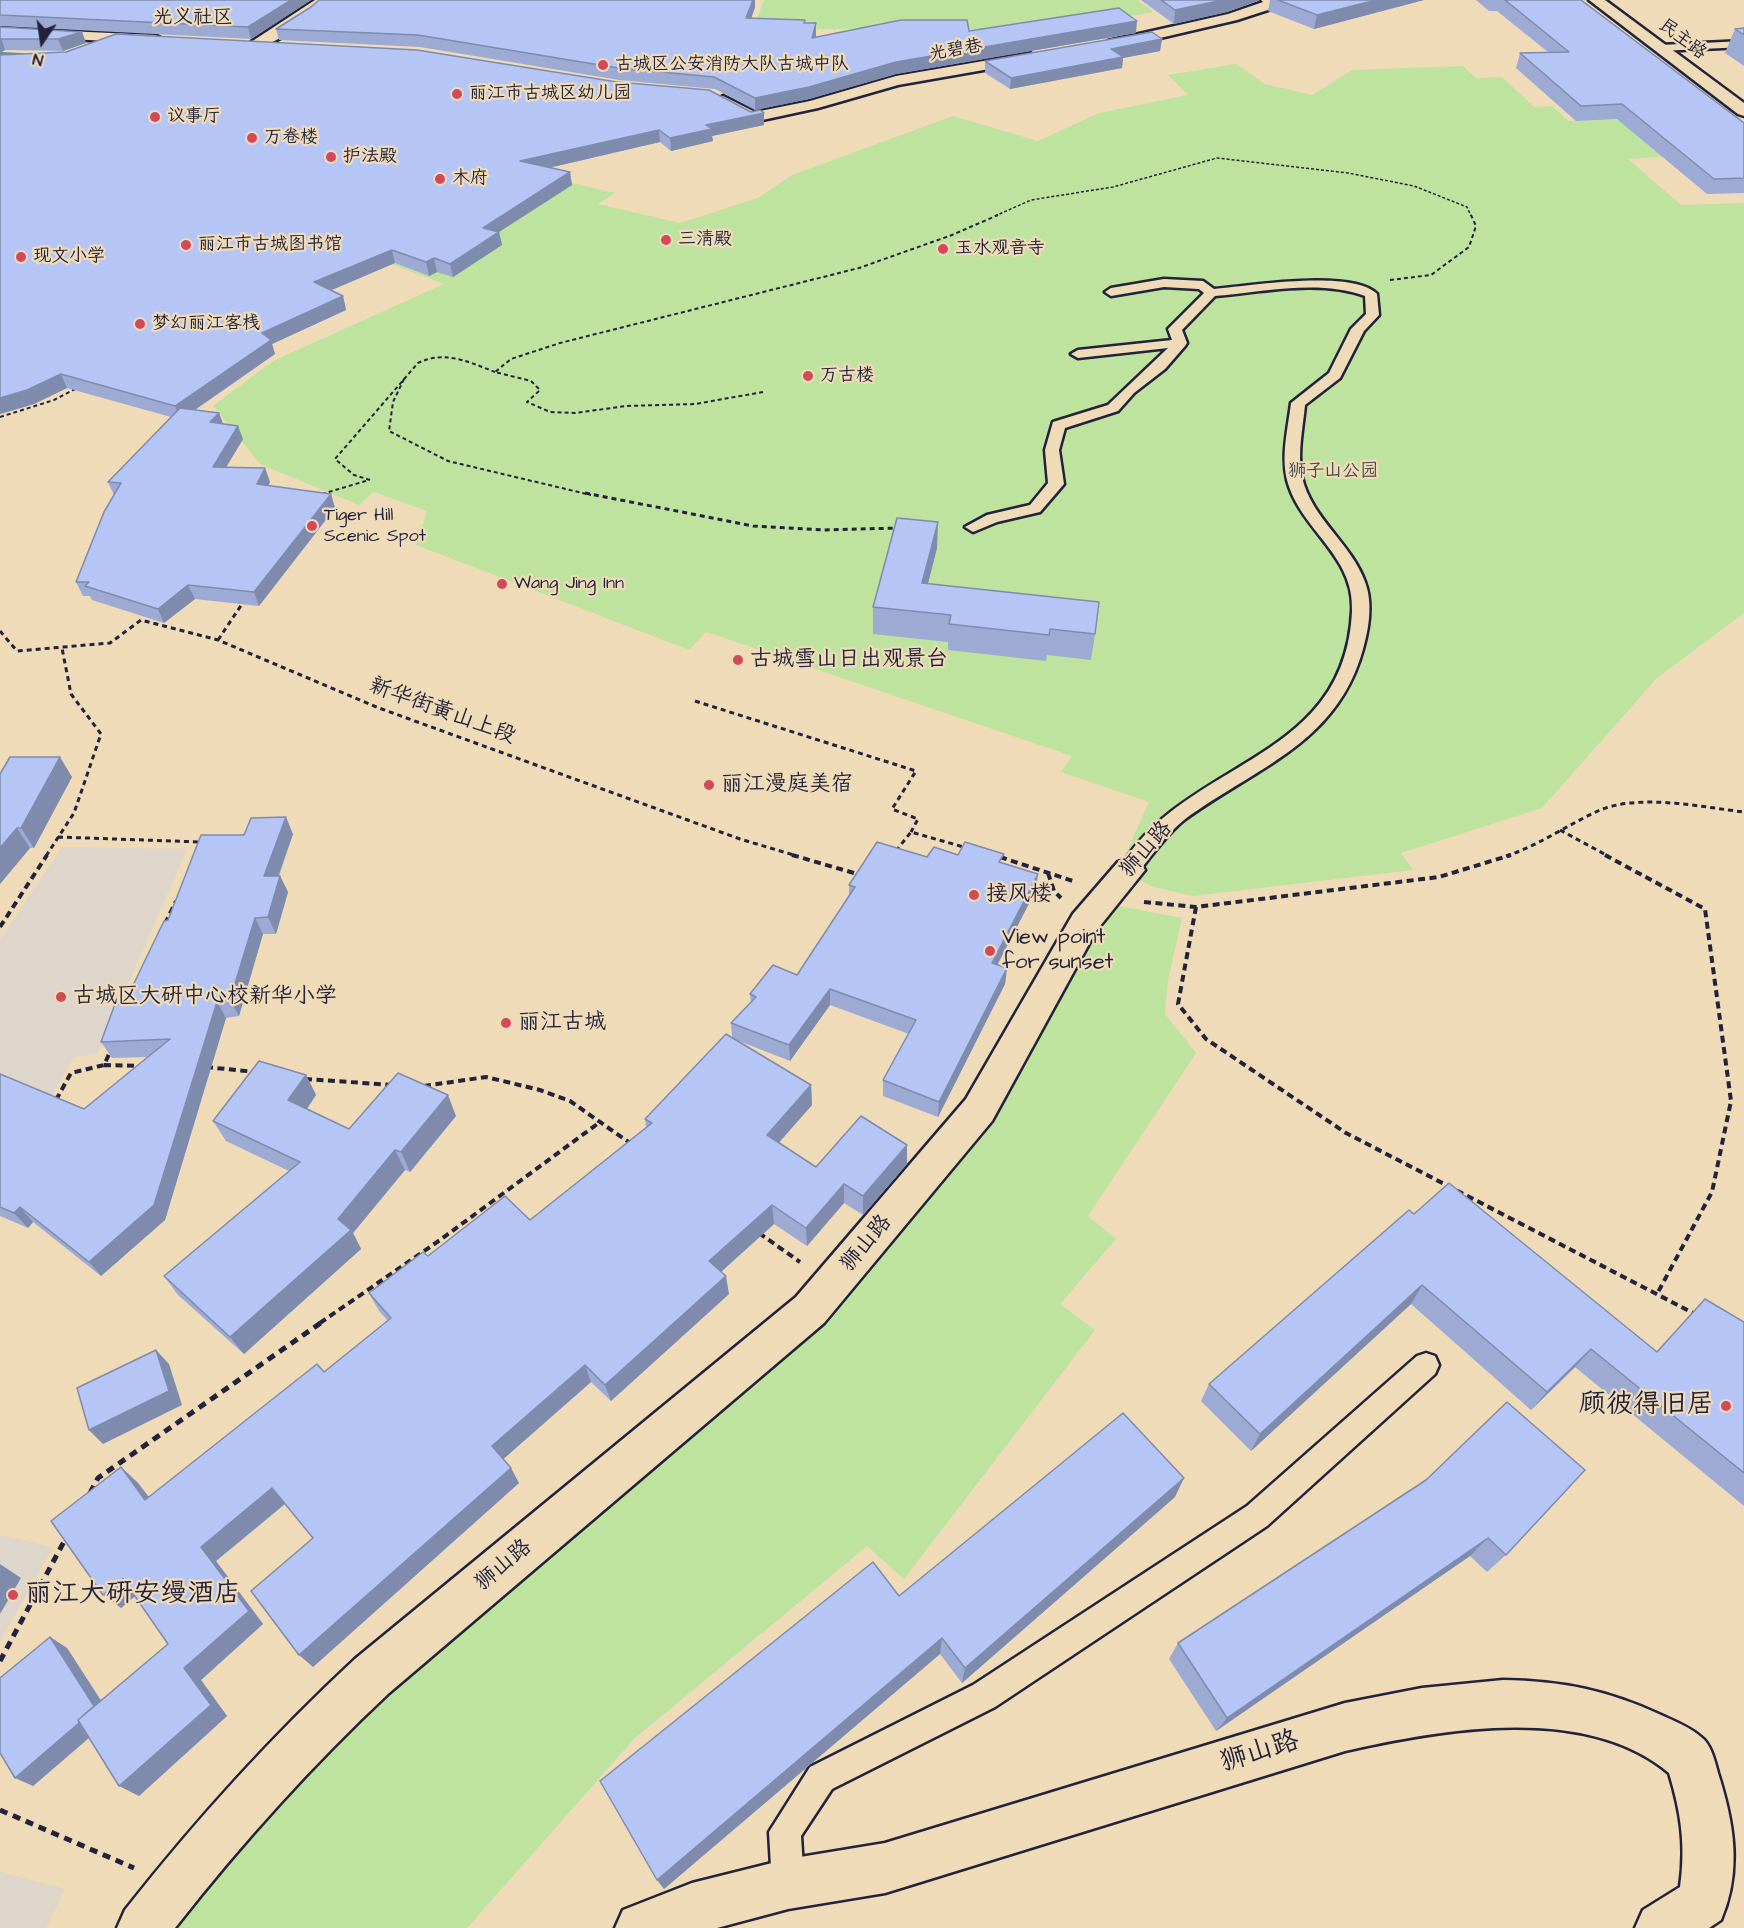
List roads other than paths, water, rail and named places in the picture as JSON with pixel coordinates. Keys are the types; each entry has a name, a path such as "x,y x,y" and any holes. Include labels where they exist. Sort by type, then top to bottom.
{"street":[{"path":"277,47 250,44 307,14 324,0"},
{"path":"1097,47 1232,17 1270,2"},
{"name":"民主路","path":"1589,2 1660,48 1744,111"},
{"name":"民主路","path":"1589,2 1744,128"},
{"path":"0,32 166,40"},
{"path":"91,53 120,37"},
{"name":"光碧巷","path":"707,95 715,96 753,117 812,105 896,81 1040,56"},
{"name":"狮山路","path":"143,1928 258,1786 315,1728 364,1683 810,1310 979,1110 1084,923 1132,886"},
{"name":"狮山路","path":"641,1928 692,1909 788,1884 885,1868 1345,1727 1410,1711 1478,1704 1576,1707 1606,1714 1635,1726 1687,1756 1702,1793 1710,1830 1710,1867 1703,1902 1661,1928"}],"lane":[{"path":"1660,48 1744,44"},
{"path":"1111,292 1164,283 1203,285 1211,293 1175,329 1180,343"},
{"name":"狮山路","path":"1132,886 1176,817 1273,758 1310,727 1339,691 1349,670 1360,627 1359,584 1346,557 1301,496 1295,480 1294,452 1298,403 1335,375 1359,329 1373,315 1371,294 1347,285 1305,285 1211,293"},
{"path":"1078,354 1180,343"},
{"path":"973,527 992,518 1035,509 1056,484 1052,450 1059,425 1113,408 1129,390 1160,366 1180,343"},
{"path":"788,1884 785,1832 821,1778 984,1696 1257,1516 1426,1365"}],"waterway":[{"path":"0,54 23,55"}],"place":[{"name":"古城区公安消防大队古城中队","path":"603,65"},
{"name":"丽江市古城区幼儿园","path":"457,94"},
{"name":"议事厅","path":"155,117"},
{"name":"万卷楼","path":"252,138"},
{"name":"护法殿","path":"331,157"},
{"name":"木府","path":"440,179"},
{"name":"三清殿","path":"666,240"},
{"name":"丽江市古城图书馆","path":"186,245"},
{"name":"玉水观音寺","path":"943,249"},
{"name":"现文小学","path":"21,257"},
{"name":"梦幻丽江客栈","path":"140,324"},
{"name":"万古楼","path":"808,376"},
{"name":"Tiger Hill Scenic Spot","path":"312,526"},
{"name":"Wang Jing Inn","path":"502,584"},
{"name":"古城雪山日出观景台","path":"738,660"},
{"name":"丽江漫庭美宿","path":"709,785"},
{"name":"接风楼","path":"974,895"},
{"name":"View point for sunset","path":"990,951"},
{"name":"古城区大研中心校新华小学","path":"61,997"},
{"name":"丽江古城","path":"506,1023"},
{"name":"顾彼得旧居","path":"1726,1406"},
{"name":"丽江大研安缦酒店","path":"13,1595"}],"district":[{"name":"光义社区","path":"193,19"}],"park label":[{"name":"狮子山公园","path":"1333,472"}]}
